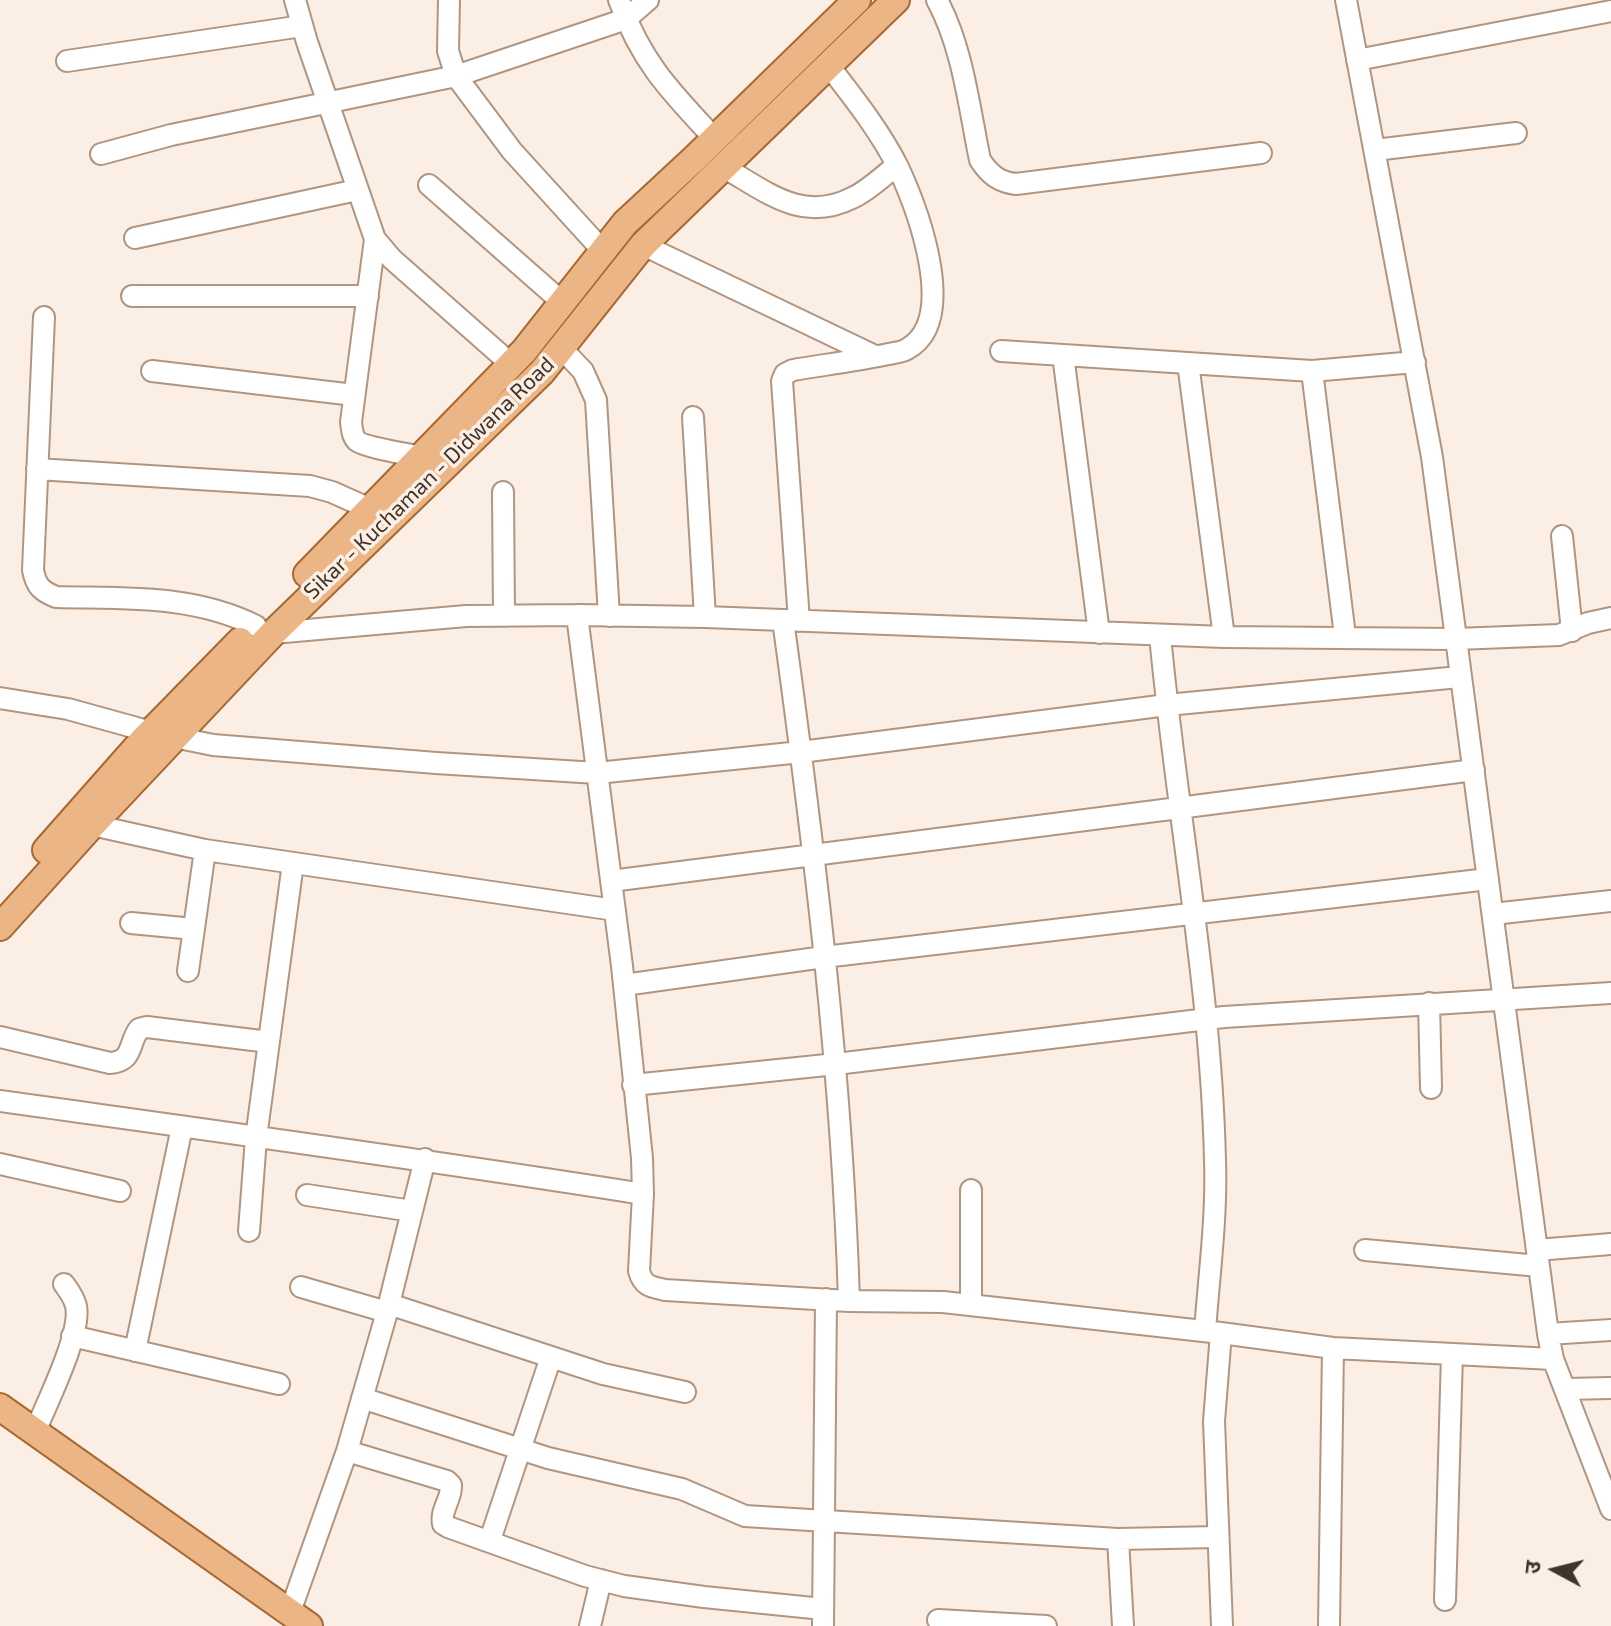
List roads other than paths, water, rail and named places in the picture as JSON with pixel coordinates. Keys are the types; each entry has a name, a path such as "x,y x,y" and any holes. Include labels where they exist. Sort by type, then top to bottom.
{"main road":[{"name":"Sikar - Kuchaman - Didwana Road","path":"0,905 264,629 370,509 511,364 625,223 857,0"},
{"name":"Sikar - Kuchaman - Didwana Road","path":"264,629 542,372 643,245 896,0"},
{"name":"Sikar - Kuchaman - Didwana Road","path":"0,927 92,825 162,734"},
{"path":"0,1407 300,1619"}],"street":[{"path":"295,0 375,239 392,259 511,364"},
{"path":"449,0 448,51 456,76 512,151 603,251"},
{"path":"101,154 171,135 456,76 648,0"},
{"path":"937,0 955,41 980,160 990,174 1004,182 1016,184 1261,153"},
{"path":"1346,0 1432,457 1548,1334 1553,1359 1611,1509"},
{"path":"1357,60 1611,11 1590,0"},
{"path":"623,10 642,53 663,84 715,139"},
{"path":"67,61 302,26"},
{"path":"829,66 857,102 897,165 918,216 933,286 932,314 922,336 906,350 793,370 785,374 782,381 791,621 801,752 836,1064 849,1301"},
{"path":"1375,150 1516,133"},
{"path":"725,168 784,202 804,208 828,207 853,198 897,165"},
{"path":"429,185 562,302"},
{"path":"135,238 357,190"},
{"path":"375,239 354,395 353,435 357,441 368,446 421,457"},
{"path":"643,245 875,356"},
{"path":"132,296 368,296"},
{"path":"44,317 33,570 36,583 43,592 56,597 202,605 229,612 264,629 398,620 577,615 1224,637 1456,639 1543,637 1611,618"},
{"path":"561,348 583,371 596,400 609,616"},
{"path":"1001,351 1312,371 1415,362"},
{"path":"1063,355 1099,633"},
{"path":"1188,363 1224,637"},
{"path":"152,371 354,395"},
{"path":"1312,371 1345,636"},
{"path":"693,417 705,617"},
{"path":"37,469 310,486 370,509"},
{"path":"503,492 504,616"},
{"path":"1562,536 1572,631"},
{"path":"577,615 624,985 643,1194 639,1271 642,1281 649,1287 849,1301 943,1302 1333,1348 1553,1359"},
{"path":"1160,635 1207,1019 1215,1162 1214,1421 1222,1626"},
{"path":"0,698 68,709 213,745 597,773 801,752 1167,705 1459,677"},
{"path":"611,881 1474,770"},
{"path":"92,825 205,850 615,910"},
{"path":"188,971 205,850"},
{"path":"249,1231 256,1138 293,863"},
{"path":"624,985 824,957 1488,879"},
{"path":"1493,914 1611,901"},
{"path":"131,923 194,929"},
{"path":"633,1085 1207,1019 1611,993"},
{"path":"1429,1003 1431,1088"},
{"path":"0,1037 110,1063 126,1059 135,1034 147,1027 269,1042"},
{"path":"0,1101 425,1159 643,1194"},
{"path":"135,1351 182,1127"},
{"path":"300,1619 388,1308 425,1159"},
{"path":"0,1164 120,1191"},
{"path":"971,1190 971,1305"},
{"path":"307,1195 412,1211"},
{"path":"1365,1250 1538,1258 1611,1244"},
{"path":"35,1432 77,1318 72,1294 64,1284"},
{"path":"301,1287 388,1308 603,1374 685,1392"},
{"path":"347,1451 447,1481 452,1491 441,1517 443,1524 601,1580 823,1617 826,1299"},
{"path":"1548,1334 1611,1330"},
{"path":"72,1336 279,1384"},
{"path":"1329,1626 1333,1348"},
{"path":"1445,1600 1452,1354"},
{"path":"490,1540 551,1357"},
{"path":"1565,1389 1611,1388"},
{"path":"362,1398 520,1450 682,1489 745,1516 1118,1539 1218,1537"},
{"path":"1118,1539 1123,1626"},
{"path":"590,1626 601,1580"},
{"path":"938,1620 1046,1626"}]}
